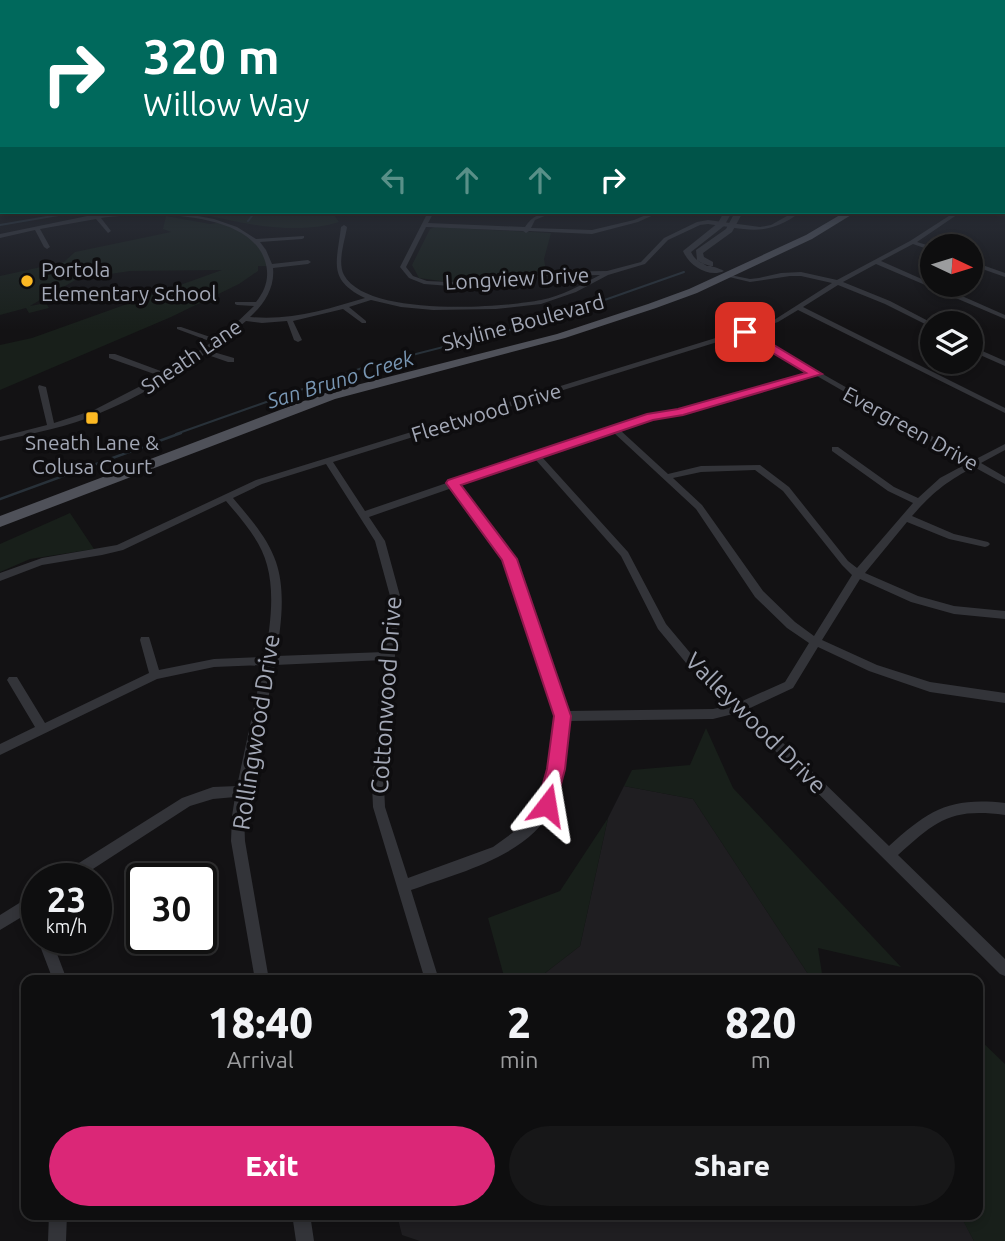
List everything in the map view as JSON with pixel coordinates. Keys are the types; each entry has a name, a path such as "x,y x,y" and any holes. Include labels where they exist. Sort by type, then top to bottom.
{"main road":[{"name":"Skyline Boulevard","path":"0,522 323,398 374,382 561,336 674,298 838,214"},
{"name":"Skyline Boulevard","path":"0,514 324,392 583,321 723,273 821,231 849,214"}],"street":[{"path":"0,236 97,216 122,214"},
{"path":"175,214 190,215 235,228 255,241 265,253 270,267 308,262"},
{"name":"Longview Drive","path":"430,214 427,225 402,267 411,277 426,283 467,283 543,274 607,273 643,263 666,239 703,222 767,228 794,214"},
{"path":"526,231 533,219 546,214"},
{"path":"427,225 526,231 600,231 652,214"},
{"path":"727,225 728,214"},
{"path":"737,214 727,225 690,247 687,254 694,262 708,270 756,282 798,274 872,297 920,320"},
{"name":"Fleetwood Drive","path":"0,577 29,564 99,554 120,548 259,482 776,321 955,214"},
{"path":"97,216 108,231"},
{"path":"344,227 341,276 350,287 372,298 421,308 510,305 563,296 607,273"},
{"path":"37,228 47,247"},
{"path":"255,241 302,237"},
{"path":"912,242 920,245"},
{"path":"877,262 1005,317"},
{"name":"Sneath Lane","path":"0,439 108,407 204,351 246,319 259,304 268,288 270,267"},
{"path":"984,268 1005,275"},
{"path":"583,274 589,280 587,284"},
{"path":"246,319 290,321 372,298"},
{"path":"237,303 259,304"},
{"path":"343,306 364,322"},
{"path":"800,308 1005,411"},
{"path":"290,321 298,340"},
{"path":"179,328 218,342"},
{"name":"Evergreen Drive","path":"745,332 1005,481"},
{"path":"204,351 231,360"},
{"path":"983,354 1005,364"},
{"path":"113,356 164,375"},
{"path":"364,515 613,428 816,374"},
{"path":"42,387 51,426"},
{"path":"613,428 699,507 759,594 791,625 814,641 873,668 930,687 1005,698"},
{"path":"562,716 713,715 739,708 789,685 858,574 919,502 943,480 1005,447"},
{"path":"835,449 891,489 919,502"},
{"name":"Valleywood Drive","path":"536,455 625,554 662,626 714,688 739,708 1005,969"},
{"name":"Cottonwood Drive","path":"328,461 380,541 395,596 378,785 379,807 431,975"},
{"path":"667,477 701,469 757,467 786,489 818,531 858,574 915,599 954,610 1005,615"},
{"path":"404,886 497,852 531,827 547,805 556,769 562,716 509,559 453,483"},
{"name":"Rollingwood Drive","path":"228,497 257,534 273,566 278,600 242,791 238,841 261,975"},
{"path":"907,518 952,537 985,544"},
{"path":"145,640 155,675"},
{"path":"0,750 155,675 214,663 390,656"},
{"path":"13,680 42,728"},
{"path":"91,863 186,802 213,793 242,791"},
{"path":"889,854 932,816 962,807 986,806 1005,809"},
{"path":"0,923 21,909"},
{"path":"50,954 58,975"},
{"path":"57,1241 58,1220"},
{"path":"302,1220 306,1241"}],"shaded area":[{"path":"203,214 333,214 339,222 286,228"},
{"path":"166,216 210,224 222,222 234,227 258,243 271,266 258,266 258,271 239,284 171,317 0,390 0,345 32,338 222,270 130,271 77,279 60,289 71,287 76,295 64,297 59,289 56,291 60,299 48,301 45,297 30,306 46,303 49,308 29,313 26,308 0,315 0,276 64,262 75,252 171,232 163,229"},
{"path":"435,227 551,233 544,259 546,271 448,282 419,278 412,265 430,229"},
{"path":"70,513 94,549 30,559 0,572 0,544"},
{"path":"706,728 733,788 901,967 818,948 822,975 809,975 693,799 624,786 632,770 690,765"},
{"path":"624,786 693,799 809,975 542,975 580,946 608,818"},
{"path":"608,818 580,946 542,975 504,975 488,918 560,891"},
{"path":"983,1043 1005,1064 1005,1241 974,1241 963,1220 983,1220"},
{"path":"398,1220 963,1220 974,1241 420,1241 402,1235"}],"waterway":[{"name":"San Bruno Creek","path":"0,225 64,214"},
{"name":"San Bruno Creek","path":"248,221 253,214"},
{"name":"San Bruno Creek","path":"176,434 365,367 545,321 684,272"},
{"name":"San Bruno Creek","path":"0,499 181,433"}],"place":[{"name":"Portola Elementary School","path":"27,281"},
{"name":"Sneath Lane & Colusa Court","path":"92,418"}],"route":[{"path":"547,805 556,769 562,716 509,559 453,483 651,416 679,412 816,374 745,332"}]}
